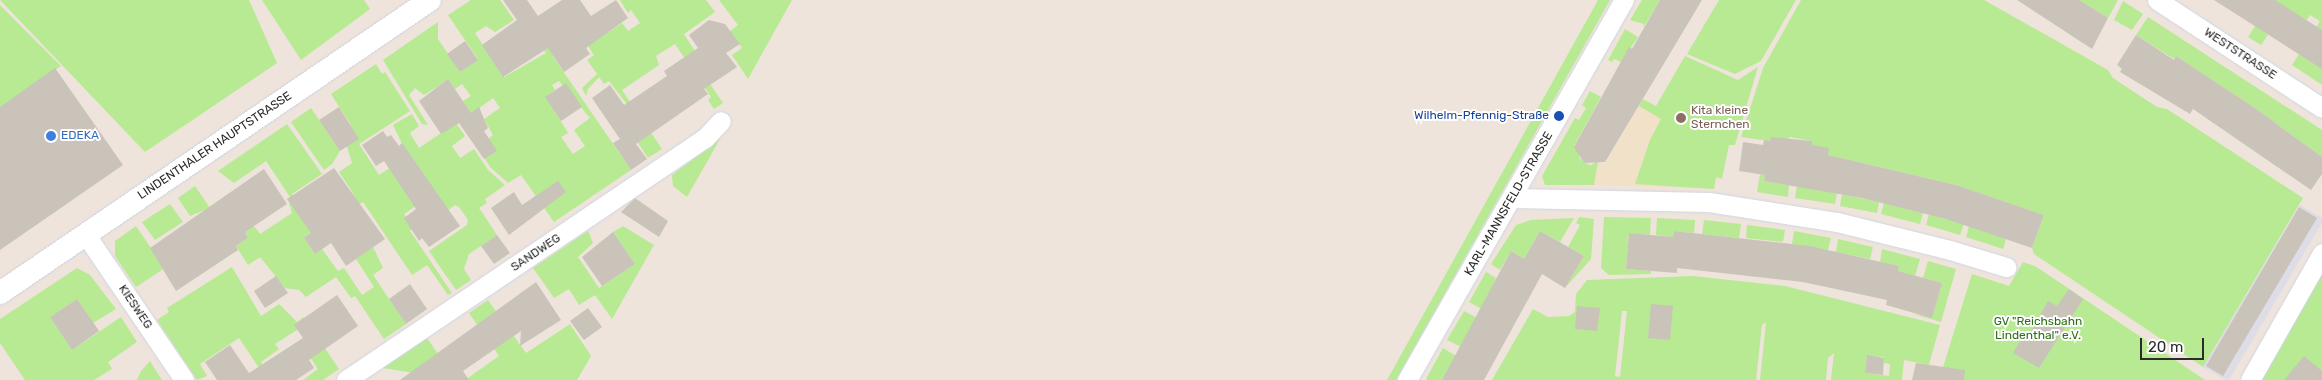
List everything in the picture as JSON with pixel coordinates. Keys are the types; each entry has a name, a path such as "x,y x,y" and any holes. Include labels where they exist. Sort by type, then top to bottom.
{"street":[{"name":"LINDENTHALER HAUPTSTRASSE","path":"0,293 430,0"},
{"name":"KARL-MANNSFELD-STRASSE","path":"1407,380 1513,198 1624,0"},
{"name":"WESTSTRASSE","path":"2157,0 2322,108"},
{"name":"SANDWEG","path":"346,380 705,138 721,121"},
{"path":"1513,198 1709,202 1837,222 1950,250 2006,267"},
{"name":"KIESWEG","path":"86,235 184,380"},
{"path":"2250,380 2322,252"}],"shaded area":[{"name":"Kita kleine Sternchen","path":"1683,59 1737,82 1714,189 1594,185 1598,161 1604,164 1643,99 1656,106"},
{"path":"2300,205 2322,218 2322,223 2229,380 2226,380 2203,367"}],"green space":[{"path":"0,0 249,0 277,63 145,152"},
{"path":"262,0 364,0 370,9 301,60"},
{"path":"471,0 500,0 514,20 495,32 486,26 475,33 504,77 546,53 523,18 534,11 554,58 631,170 554,222 521,175 508,183 490,167 479,149 478,146 493,135 484,119 500,108 493,98 471,114 463,101 471,96 462,84 455,89 448,80 424,95 415,88 409,95 428,125 422,124 383,60 438,22 438,39 460,72 478,59 448,15","holes":["559,81 590,118 574,130 585,146 573,154 561,137 568,133 546,97 555,90 552,85"]},
{"path":"620,0 706,0 715,12 684,34 698,56 693,59 723,103 714,109 708,100 711,97 675,44 656,56 659,65 622,90 662,149 648,158 634,137 636,116 609,81 604,84 599,77 588,89 586,96 582,88 597,74 587,60 594,55 584,40 604,26 609,32 622,23 628,31 640,23 631,10 628,13"},
{"path":"719,0 792,0 748,79 732,55 742,48 730,31 738,25"},
{"path":"1598,0 1610,0 1396,380 1387,380"},
{"path":"1642,0 1660,0 1643,28 1644,24 1630,20"},
{"path":"1719,0 1796,0 1761,61 1735,74 1687,54"},
{"path":"1801,0 1984,0 2108,70 2113,78 2157,107 2167,109 2303,198 2203,367 2034,254 2032,248 2044,215 1956,185 1828,155 1812,145 1812,141 1789,137 1788,141 1771,137 1770,141 1741,137 1763,68"},
{"path":"2079,0 2118,0 2108,18"},
{"path":"2272,0 2322,0 2322,85 2292,65 2320,21 2310,15 2306,21 2263,31 2268,35 2261,45 2248,37"},
{"path":"2123,1 2143,14 2132,30 2114,20"},
{"path":"0,5 61,66 0,107"},
{"path":"2148,17 2322,130 2322,157 2255,108 2176,56 2174,59 2136,35"},
{"path":"1625,29 1638,37 1621,62 1614,59 1612,62 1608,60"},
{"name":"Kita kleine Sternchen","path":"1685,56 1738,80 1758,67 1735,145 1729,145 1722,179 1716,177 1714,189 1635,184 1650,140 1661,119 1639,106 1643,99 1656,106"},
{"path":"376,64 382,74 385,72 410,111 359,144 379,175 408,156 393,125 412,114 419,126 410,133 419,148 456,123 465,136 452,146 460,158 474,149 488,170 505,185 485,199 487,203 479,208 497,235 469,254 464,269 471,280 456,290 429,251 467,225 468,220 459,207 455,205 448,210 436,192 404,214 413,228 410,231 452,293 448,295 427,265 412,275 363,202 345,214 338,204 353,193 339,172 352,163 342,131 351,125 331,94"},
{"path":"1590,91 1601,97 1574,146 1580,150 1579,157 1584,163 1591,165 1598,161 1594,185 1545,185 1542,176 1575,118 1579,120 1586,108 1582,105"},
{"path":"311,108 340,151 332,164 324,170 291,122"},
{"path":"287,124 322,174 292,194 311,222 311,233 304,238 315,254 322,249 338,271 344,268 362,295 374,287 356,259 373,247 383,268 373,275 406,324 384,339 355,296 351,298 336,277 306,297 299,290 285,288 260,257 248,265 236,246 248,238 242,228 251,222 260,234 292,213 289,203 292,200 266,161 234,183 218,171"},
{"path":"720,139 687,197 673,186 672,175"},
{"path":"1760,174 1765,175 1764,181 1789,185 1788,197 1757,192"},
{"path":"195,186 210,208 190,216 178,198"},
{"path":"1797,186 1837,193 1835,204 1795,198"},
{"path":"1842,194 1879,202 1877,213 1840,206"},
{"path":"1884,203 1923,213 1920,224 1881,214"},
{"path":"170,204 183,222 155,240 142,222"},
{"path":"1929,214 1964,224 1960,235 1926,225"},
{"path":"1579,217 1594,219 1591,259 1565,288 1584,256 1568,247 1580,225 1576,223"},
{"path":"1604,217 1651,218 1650,235 1629,233 1626,269 1651,271 1651,274 1609,275 1601,268"},
{"path":"1574,218 1560,242 1540,231 1524,259 1511,251 1500,270 1491,264 1516,225 1531,220"},
{"path":"1657,218 1695,220 1694,233 1674,231 1673,237 1656,235"},
{"path":"1704,220 1741,224 1739,238 1702,234"},
{"path":"1747,225 1785,230 1783,242 1746,238"},
{"path":"136,226 163,266 162,270 136,287 115,256 115,241"},
{"path":"623,226 654,245 612,319 595,295 579,305 569,289 554,298 533,268 588,231 593,243 578,257 599,288 635,264 613,232"},
{"path":"1969,226 2006,239 2003,249 1966,237"},
{"path":"1794,231 1831,238 1828,250 1792,244"},
{"path":"1838,239 1873,247 1870,259 1836,252"},
{"path":"1882,249 1920,259 1915,276 1898,271 1899,266 1880,262"},
{"path":"1928,261 1956,269 1941,322 1910,313 1932,317 1942,283 1923,278"},
{"name":"GV \"Reichsbahn Lindenthal\" e.V.","path":"2023,262 2035,266 2205,380 1939,380 1972,274 2009,286"},
{"path":"2322,265 2322,380 2258,380"},
{"path":"232,267 261,316 279,304 297,322 304,317 339,369 323,380 303,380 318,369 306,351 313,347 300,328 275,344 279,349 261,362 273,380 265,377 239,338 200,364 207,376 197,380 157,320 169,312 167,308"},
{"path":"77,268 90,275 116,309 93,323 77,299 50,317 72,350 121,317 137,342 108,362 112,369 94,380 25,380 0,343 0,319"},
{"path":"1486,272 1496,278 1482,309 1469,302"},
{"path":"1693,276 1785,286 1940,325 1929,365 1904,360 1902,380 1831,380 1834,353 1828,358 1826,380 1760,380 1766,322 1762,325 1756,380 1492,380 1533,309 1548,317 1569,316 1575,312 1576,294 1587,280","holes":["1622,311 1627,311 1620,377 1615,376","1867,356 1884,357 1884,363 1890,364 1889,376 1865,373"]},
{"path":"488,300 526,353 570,324 591,356 577,380 465,380 499,356 469,313"},
{"path":"1464,311 1477,318 1461,347 1447,340"},
{"path":"427,338 456,380 383,368"},
{"path":"1443,348 1456,356 1442,380 1426,379"},
{"path":"150,361 162,380 137,380 141,371"}],"building":[{"path":"503,0 527,0 538,16 562,0 580,0 591,16 616,0 628,18 586,48 590,54 564,72 548,48 503,77 482,45 517,20"},
{"path":"1660,0 1702,0 1605,162 1584,163 1574,147 1629,47 1632,49"},
{"path":"2017,0 2079,0 2108,18 2092,49"},
{"path":"2214,0 2275,0 2322,30 2322,69"},
{"path":"709,20 725,24 740,44 726,53 737,67 704,89 708,94 636,144 647,159 631,170 613,143 620,139 592,98 610,85 624,105 667,76 664,71 698,48 689,35"},
{"path":"2136,35 2174,60 2176,56 2255,108 2322,157 2322,174 2311,190 2193,109 2190,114 2120,72 2122,69 2117,65"},
{"path":"465,41 478,60 460,72 447,54"},
{"name":"EDEKA","path":"55,68 123,165 0,250 0,107"},
{"path":"448,79 471,113 479,107 488,128 484,131 497,151 484,159 459,123 441,134 419,101"},
{"path":"566,83 582,107 561,121 545,97"},
{"path":"339,107 359,139 340,151 319,120"},
{"path":"383,131 387,137 391,135 399,146 402,143 460,226 429,247 422,238 419,241 404,218 416,209 384,161 376,166 362,145"},
{"path":"1771,137 1812,141 1812,145 1829,148 1828,155 1956,185 2044,215 2032,248 1946,219 1862,198 1764,181 1765,175 1739,171 1743,142 1763,145 1764,140 1770,141"},
{"path":"334,168 385,239 346,266 331,243 315,254 304,238 311,233 287,199"},
{"path":"264,169 287,204 245,232 248,238 236,246 238,250 176,291 150,248"},
{"path":"558,181 566,192 509,235 491,208 514,192 522,205"},
{"path":"635,198 668,221 659,237 621,212"},
{"path":"2299,207 2317,218 2223,376 2206,366"},
{"path":"1540,231 1584,256 1565,288 1542,274 1484,380 1442,380 1511,251 1524,259"},
{"path":"1674,231 1810,246 1899,266 1898,271 1942,283 1932,318 1886,305 1887,300 1803,282 1677,268 1677,273 1626,269 1629,233 1673,237"},
{"path":"613,232 635,264 602,286 582,257"},
{"path":"497,235 510,253 494,264 481,246"},
{"path":"276,276 288,293 265,308 254,291"},
{"path":"536,282 561,320 520,346 521,331 463,371 469,380 400,380"},
{"path":"410,284 427,309 406,324 389,299"},
{"path":"2069,289 2083,299 2039,368 2013,353 2023,336 2027,338 2048,301 2057,306"},
{"path":"337,295 358,326 309,360 314,368 296,380 217,380 205,362 230,345 249,373 303,338 294,325"},
{"path":"77,299 99,331 72,350 50,317"},
{"path":"1651,304 1673,306 1670,340 1648,338"},
{"path":"1577,306 1600,308 1597,331 1575,329"},
{"path":"588,308 602,327 584,340 570,321"},
{"path":"1867,355 1884,358 1883,375 1865,373"},
{"path":"2304,356 2322,371 2322,380 2284,380"},
{"path":"1916,363 1965,370 1964,380 1912,380"}],"place":[{"name":"Wilhelm-Pfennig-Straße","path":"1559,116"},
{"name":"Kita kleine Sternchen","path":"1681,118"},
{"name":"EDEKA","path":"51,136"}]}
